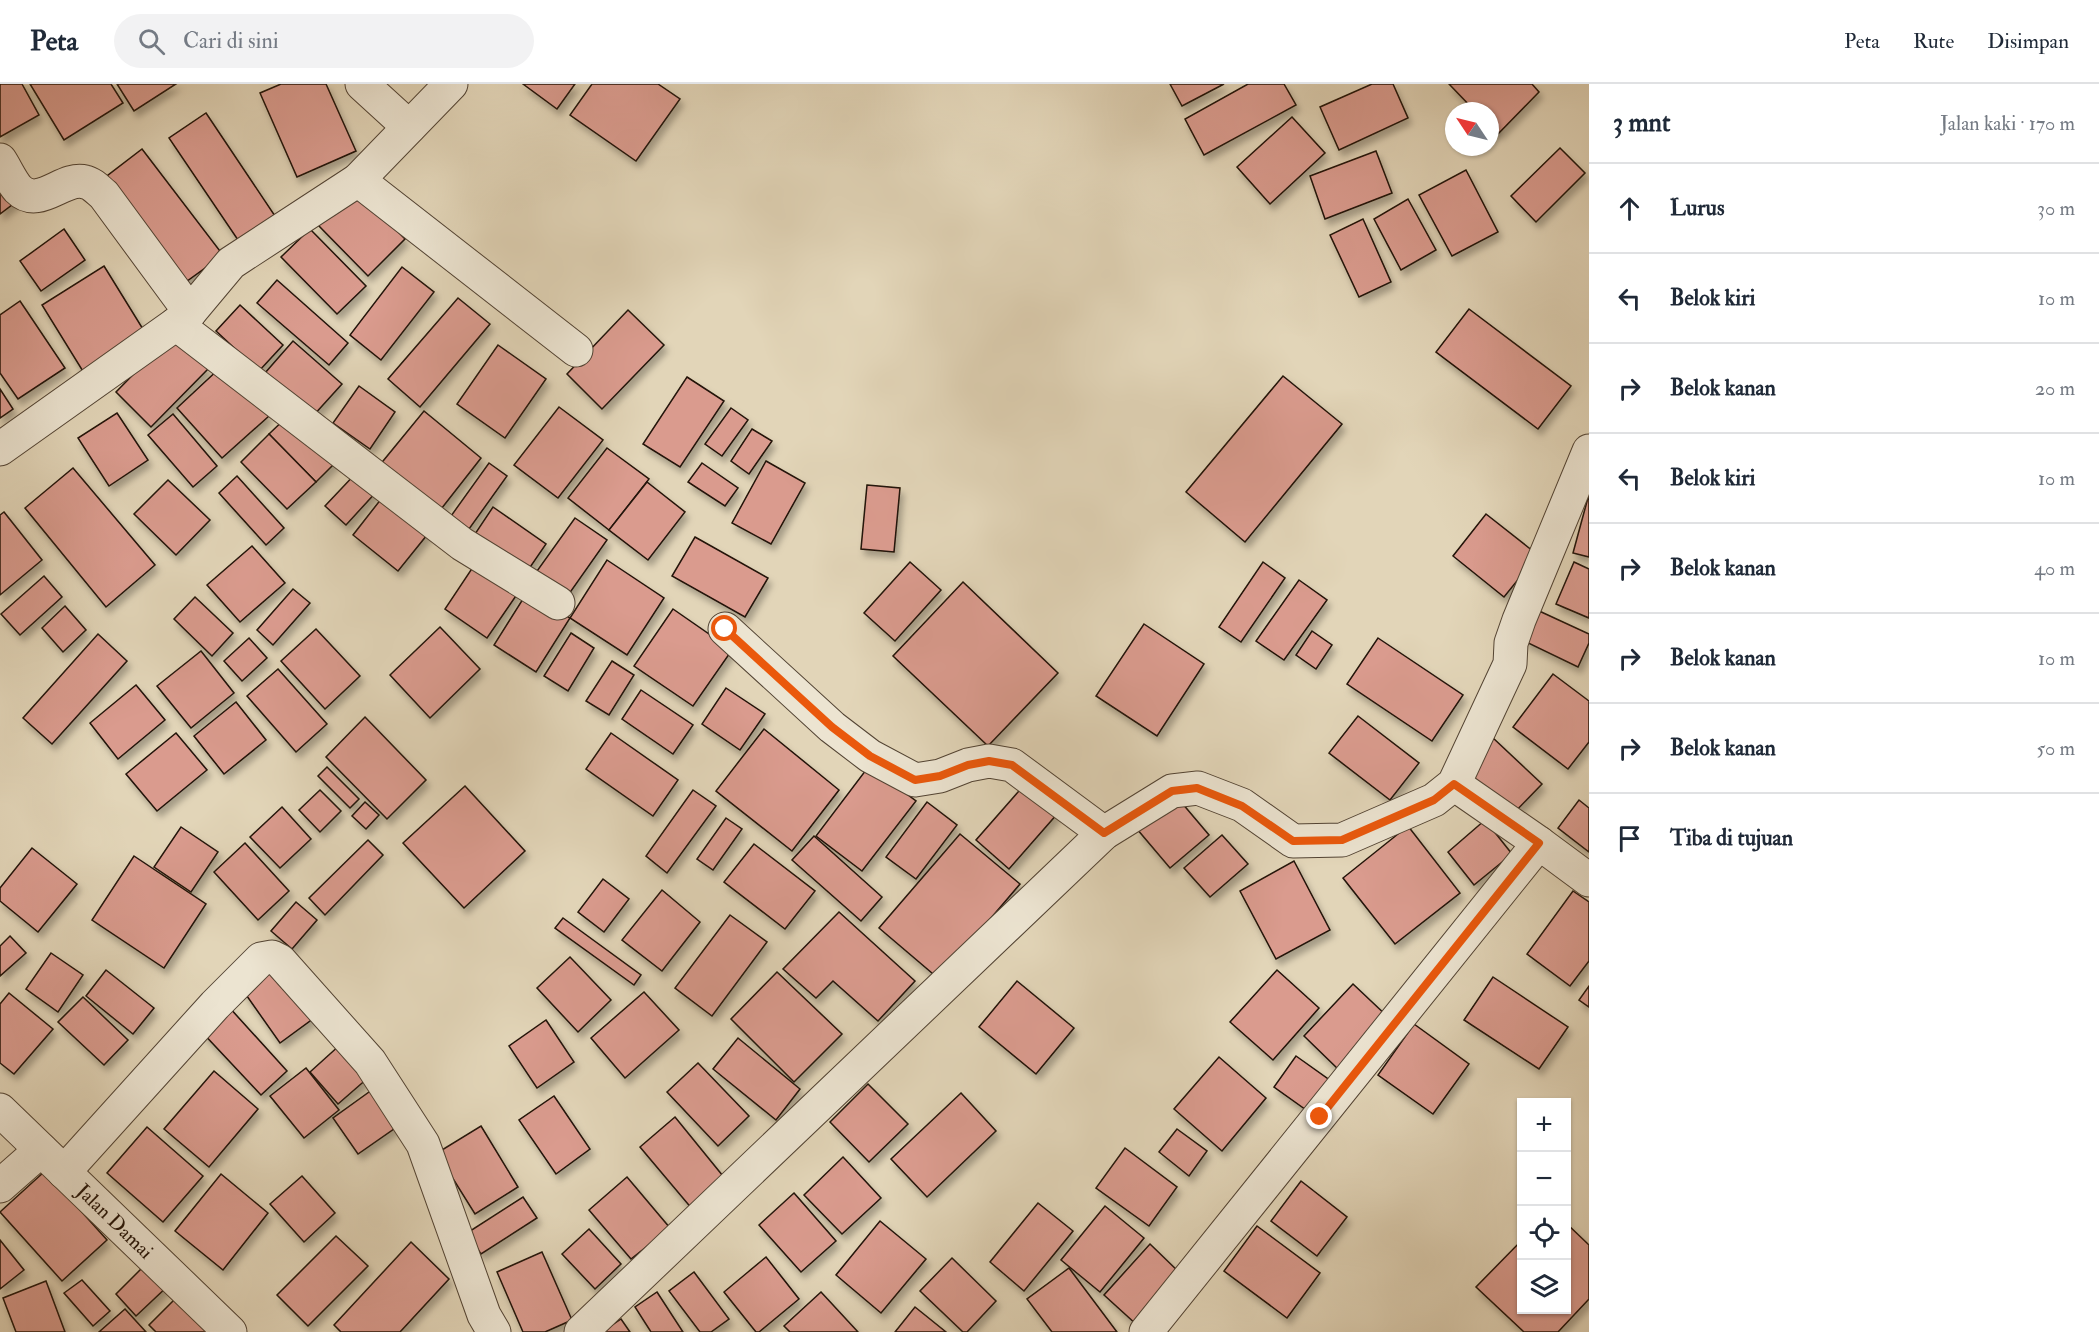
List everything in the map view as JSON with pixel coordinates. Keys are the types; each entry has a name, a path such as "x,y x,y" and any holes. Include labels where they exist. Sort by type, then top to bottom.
{"street":[{"path":"362,84 409,127"},
{"path":"0,449 183,318 231,263 358,180 451,84"},
{"path":"0,160 18,189 26,194 37,196 76,182 86,182 104,195 183,318 462,544 558,603"},
{"path":"358,180 576,350"},
{"path":"581,1332 1104,833 1172,791 1197,788 1242,806 1293,841 1342,840 1434,800 1454,784 1510,664 1510,643 1589,451"},
{"path":"725,629 832,727 870,756 915,780 940,776 968,765 989,761 1012,765 1104,833"},
{"path":"1454,784 1589,880"},
{"path":"1146,1332 1539,843"},
{"path":"64,1172 215,1005 261,959 272,957 280,961 370,1062 423,1144 483,1315 494,1332"},
{"name":"Jalan Damai","path":"0,1110 230,1332"},
{"path":"0,1186 41,1150"}],"building":[{"path":"0,84 22,84 39,115 0,137"},
{"path":"30,84 111,84 123,103 64,140"},
{"path":"117,84 176,84 134,111"},
{"path":"281,84 326,84 356,151 297,177 260,93"},
{"path":"523,84 575,84 557,109"},
{"path":"592,84 658,84 680,99 636,161 570,115"},
{"path":"1170,84 1224,84 1182,106"},
{"path":"1248,84 1284,84 1296,105 1204,155 1185,119"},
{"path":"1372,84 1393,84 1408,118 1339,150 1320,107"},
{"path":"1449,84 1532,84 1539,92 1499,133 1499,102 1466,102"},
{"path":"206,113 275,216 238,240 169,138"},
{"path":"1292,117 1325,153 1270,204 1237,167"},
{"path":"1560,148 1585,173 1536,222 1511,196"},
{"path":"142,149 223,255 183,284 103,179"},
{"path":"1376,151 1392,193 1325,219 1310,176"},
{"path":"0,170 21,198 0,214"},
{"path":"1466,170 1498,232 1452,256 1419,195"},
{"path":"355,187 405,239 368,276 318,225"},
{"path":"1408,199 1436,250 1401,270 1374,219"},
{"path":"1363,219 1391,282 1359,297 1330,235"},
{"path":"64,229 85,260 41,291 20,261"},
{"path":"310,229 366,286 337,314 281,257"},
{"path":"104,266 146,334 84,373 42,305"},
{"path":"402,267 434,292 381,360 350,335"},
{"path":"277,280 348,343 329,365 257,303"},
{"path":"458,298 490,324 420,407 388,379"},
{"path":"20,301 65,368 18,399 0,373 0,315"},
{"path":"240,305 283,345 259,371 216,331"},
{"path":"1469,309 1571,386 1538,429 1436,352"},
{"path":"628,310 664,345 602,409 567,374"},
{"path":"173,334 208,369 151,427 116,392"},
{"path":"293,341 342,384 313,416 265,373"},
{"path":"498,345 546,379 505,438 457,404"},
{"path":"222,366 269,416 222,458 177,408"},
{"path":"1283,376 1342,424 1245,542 1186,492"},
{"path":"687,377 724,401 680,467 643,444"},
{"path":"359,386 395,412 370,449 333,423"},
{"path":"0,389 13,409 0,418"},
{"path":"559,407 603,440 558,498 514,465"},
{"path":"731,408 748,420 722,456 705,444"},
{"path":"424,411 481,458 438,513 379,466"},
{"path":"117,413 148,460 109,486 78,438"},
{"path":"173,414 217,466 193,487 148,435"},
{"path":"290,414 337,461 316,482 269,434"},
{"path":"752,429 772,441 749,474 731,461"},
{"path":"269,434 316,482 287,509 241,462"},
{"path":"607,448 649,479 609,530 568,498"},
{"path":"766,461 805,483 771,544 732,523"},
{"path":"489,463 507,476 464,536 446,523"},
{"path":"702,463 738,488 725,506 688,482"},
{"path":"73,468 155,565 106,607 25,508"},
{"path":"358,471 378,490 346,525 325,506"},
{"path":"237,476 284,528 266,545 219,493"},
{"path":"168,480 210,520 176,555 134,514"},
{"path":"647,482 685,512 648,560 609,530"},
{"path":"867,485 900,488 894,552 861,549"},
{"path":"385,494 431,530 398,571 353,535"},
{"path":"1589,494 1589,557 1573,553"},
{"path":"493,507 546,544 524,576 471,540"},
{"path":"4,512 42,560 0,595 0,515"},
{"path":"1486,514 1538,555 1504,597 1453,556"},
{"path":"575,518 607,540 564,601 532,578"},
{"path":"695,537 768,578 745,617 672,576"},
{"path":"252,546 285,583 240,622 207,585"},
{"path":"607,560 664,598 627,655 570,618"},
{"path":"477,561 520,590 487,638 445,609"},
{"path":"910,562 941,590 895,641 864,613"},
{"path":"1263,562 1285,578 1241,642 1219,627"},
{"path":"1574,562 1589,569 1589,618 1556,604"},
{"path":"44,576 62,597 20,635 1,614"},
{"path":"1299,580 1327,600 1284,660 1256,641"},
{"path":"963,582 1058,673 988,746 893,656"},
{"path":"293,589 310,603 273,645 257,630"},
{"path":"528,591 570,618 536,672 494,645"},
{"path":"195,597 233,633 212,656 174,619"},
{"path":"65,606 86,630 63,652 42,628"},
{"path":"673,609 732,650 693,706 634,666"},
{"path":"1537,610 1589,634 1589,643 1578,667 1524,641"},
{"path":"1144,624 1204,664 1157,736 1096,696"},
{"path":"440,627 480,669 430,718 390,675"},
{"path":"316,629 360,676 325,709 281,661"},
{"path":"1312,631 1332,645 1316,669 1296,655"},
{"path":"571,633 594,648 568,691 544,676"},
{"path":"98,634 127,661 52,744 23,718"},
{"path":"249,638 267,658 242,681 224,661"},
{"path":"1378,638 1463,695 1432,741 1347,684"},
{"path":"201,651 234,693 191,728 157,686"},
{"path":"612,661 634,675 609,715 586,701"},
{"path":"278,669 327,724 296,752 247,696"},
{"path":"1553,674 1589,701 1589,742 1568,769 1513,727"},
{"path":"136,685 165,720 118,759 90,723"},
{"path":"726,688 765,714 740,750 702,724"},
{"path":"641,690 693,725 673,754 622,719"},
{"path":"236,702 266,740 224,774 194,736"},
{"path":"1358,716 1419,763 1390,800 1329,753"},
{"path":"365,717 426,780 387,819 326,757"},
{"path":"764,729 839,790 792,851 716,791"},
{"path":"176,733 207,770 157,811 126,774"},
{"path":"611,733 678,780 653,816 586,769"},
{"path":"1492,737 1542,784 1511,816 1462,770"},
{"path":"869,766 916,801 862,871 816,836"},
{"path":"327,767 359,799 350,808 318,776"},
{"path":"1025,784 1058,813 1009,869 976,840"},
{"path":"465,786 525,851 464,908 403,843"},
{"path":"320,790 341,811 320,832 299,810"},
{"path":"693,790 716,806 667,873 646,856"},
{"path":"1176,796 1209,835 1170,868 1137,829"},
{"path":"1579,800 1589,808 1589,852 1558,828"},
{"path":"365,802 379,815 366,829 352,816"},
{"path":"927,802 957,825 916,879 886,857"},
{"path":"282,807 311,839 280,868 250,837"},
{"path":"726,818 742,829 713,870 697,859"},
{"path":"1485,820 1512,854 1474,885 1448,852"},
{"path":"1408,826 1460,893 1395,944 1343,878"},
{"path":"181,827 218,852 191,892 154,867"},
{"path":"960,834 1020,884 939,979 879,928"},
{"path":"1222,835 1248,864 1210,897 1184,868"},
{"path":"814,836 882,897 861,921 792,860"},
{"path":"368,840 383,855 325,915 309,898"},
{"path":"245,843 289,891 258,920 214,872"},
{"path":"754,844 815,891 785,929 724,882"},
{"path":"32,848 77,884 38,932 0,901 0,888"},
{"path":"134,856 206,904 164,968 92,920"},
{"path":"1294,861 1330,930 1276,959 1240,891"},
{"path":"603,879 629,899 604,932 578,912"},
{"path":"662,890 700,922 662,971 622,940"},
{"path":"1573,891 1589,902 1589,961 1570,986 1527,954"},
{"path":"296,902 317,920 292,949 271,931"},
{"path":"839,912 915,981 878,1021 833,981 816,998 783,969"},
{"path":"730,915 767,942 712,1016 675,988"},
{"path":"563,918 641,975 634,985 555,928"},
{"path":"10,936 26,953 0,976 0,946"},
{"path":"51,953 83,975 58,1012 26,989"},
{"path":"570,957 611,1000 578,1032 537,988"},
{"path":"277,965 314,1018 280,1043 242,989"},
{"path":"106,970 154,1008 133,1034 86,996"},
{"path":"1277,970 1319,1008 1273,1060 1230,1022"},
{"path":"777,972 842,1034 794,1082 731,1019"},
{"path":"1493,977 1568,1027 1539,1069 1464,1020"},
{"path":"1017,981 1074,1028 1036,1074 979,1027"},
{"path":"1353,984 1389,1018 1339,1070 1304,1036"},
{"path":"1589,986 1589,1007 1579,1000"},
{"path":"644,992 679,1030 625,1078 591,1038"},
{"path":"9,993 53,1029 14,1074 0,1063 0,1004"},
{"path":"83,997 128,1040 104,1065 58,1022"},
{"path":"228,1006 287,1071 261,1095 200,1030"},
{"path":"546,1020 574,1062 537,1088 509,1046"},
{"path":"1414,1024 1469,1064 1433,1114 1378,1075"},
{"path":"738,1038 800,1089 776,1120 713,1069"},
{"path":"341,1044 369,1077 338,1104 310,1072"},
{"path":"1296,1056 1331,1081 1309,1112 1274,1087"},
{"path":"1219,1057 1266,1098 1222,1151 1174,1109"},
{"path":"698,1063 749,1116 718,1146 667,1092"},
{"path":"306,1068 339,1110 304,1138 270,1096"},
{"path":"214,1071 258,1109 209,1167 164,1129"},
{"path":"868,1084 908,1124 869,1162 830,1122"},
{"path":"376,1087 401,1124 358,1154 333,1118"},
{"path":"961,1093 996,1131 927,1197 891,1159"},
{"path":"554,1096 590,1149 556,1174 519,1120"},
{"path":"675,1117 727,1181 693,1210 640,1147"},
{"path":"481,1126 518,1187 475,1214 437,1153"},
{"path":"147,1127 203,1176 163,1222 107,1173"},
{"path":"1177,1129 1207,1151 1189,1176 1159,1152"},
{"path":"1125,1148 1177,1187 1149,1226 1096,1188"},
{"path":"843,1157 881,1198 842,1234 804,1195"},
{"path":"45,1171 107,1240 62,1281 0,1212"},
{"path":"221,1174 268,1213 223,1270 175,1231"},
{"path":"302,1176 335,1213 304,1242 270,1204"},
{"path":"627,1177 670,1228 631,1259 589,1210"},
{"path":"1301,1181 1347,1217 1317,1256 1271,1221"},
{"path":"794,1193 836,1241 801,1272 759,1225"},
{"path":"523,1197 537,1218 481,1254 467,1233"},
{"path":"1038,1203 1073,1231 1024,1291 990,1262"},
{"path":"1105,1206 1144,1238 1100,1292 1061,1260"},
{"path":"880,1221 926,1259 881,1313 836,1275"},
{"path":"1257,1226 1320,1273 1287,1318 1224,1271"},
{"path":"1571,1228 1589,1245 1589,1299 1558,1332 1524,1332 1476,1287 1517,1245 1517,1314 1571,1314"},
{"path":"589,1229 621,1264 595,1289 562,1254"},
{"path":"336,1236 368,1266 308,1326 277,1295"},
{"path":"0,1240 24,1270 0,1289"},
{"path":"411,1242 449,1279 400,1332 341,1332 334,1325"},
{"path":"1150,1244 1182,1275 1137,1325 1104,1295"},
{"path":"542,1252 572,1320 545,1332 523,1332 497,1272"},
{"path":"766,1257 799,1299 759,1332 756,1332 724,1292"},
{"path":"952,1258 996,1301 967,1332 963,1332 920,1291"},
{"path":"148,1262 170,1284 136,1316 116,1294"},
{"path":"1069,1268 1117,1332 1052,1332 1027,1299"},
{"path":"694,1272 729,1319 711,1332 700,1332 669,1291"},
{"path":"82,1280 110,1311 93,1326 64,1293"},
{"path":"46,1281 65,1332 16,1332 3,1298"},
{"path":"657,1292 683,1332 651,1332 635,1307"},
{"path":"821,1292 858,1332 790,1332 784,1326"},
{"path":"180,1294 217,1332 156,1332 149,1325"},
{"path":"915,1307 946,1332 895,1332"},
{"path":"125,1309 146,1332 99,1332"},
{"path":"621,1319 630,1332 602,1332"}],"route":[{"path":"725,629 832,727 870,756 915,780 940,776 968,765 989,761 1012,765 1104,833 1172,791 1197,788 1242,806 1293,841 1342,840 1434,800 1454,784 1539,843 1320,1117"}]}
